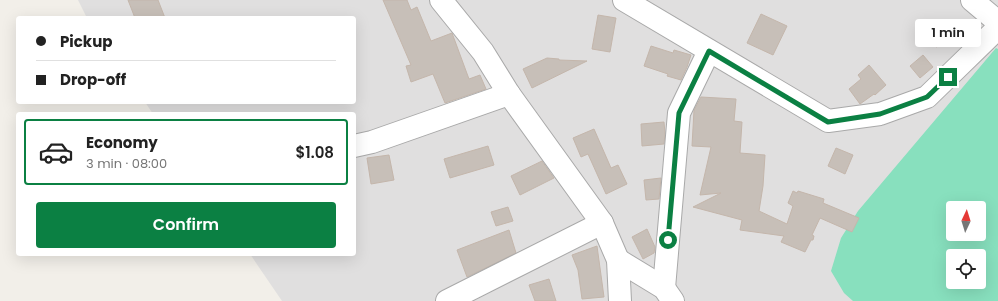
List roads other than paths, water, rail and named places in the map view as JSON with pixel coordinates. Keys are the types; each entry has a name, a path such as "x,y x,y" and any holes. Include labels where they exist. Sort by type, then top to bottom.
{"street":[{"path":"442,0 483,52 509,94 602,223 618,260 620,301"},
{"path":"624,0 828,122 880,114 927,97 998,28"},
{"path":"972,0 998,22"},
{"path":"668,294 679,113 709,51"},
{"path":"356,146 372,142 509,94"},
{"path":"447,301 602,223"},
{"path":"618,260 668,294"}]}
